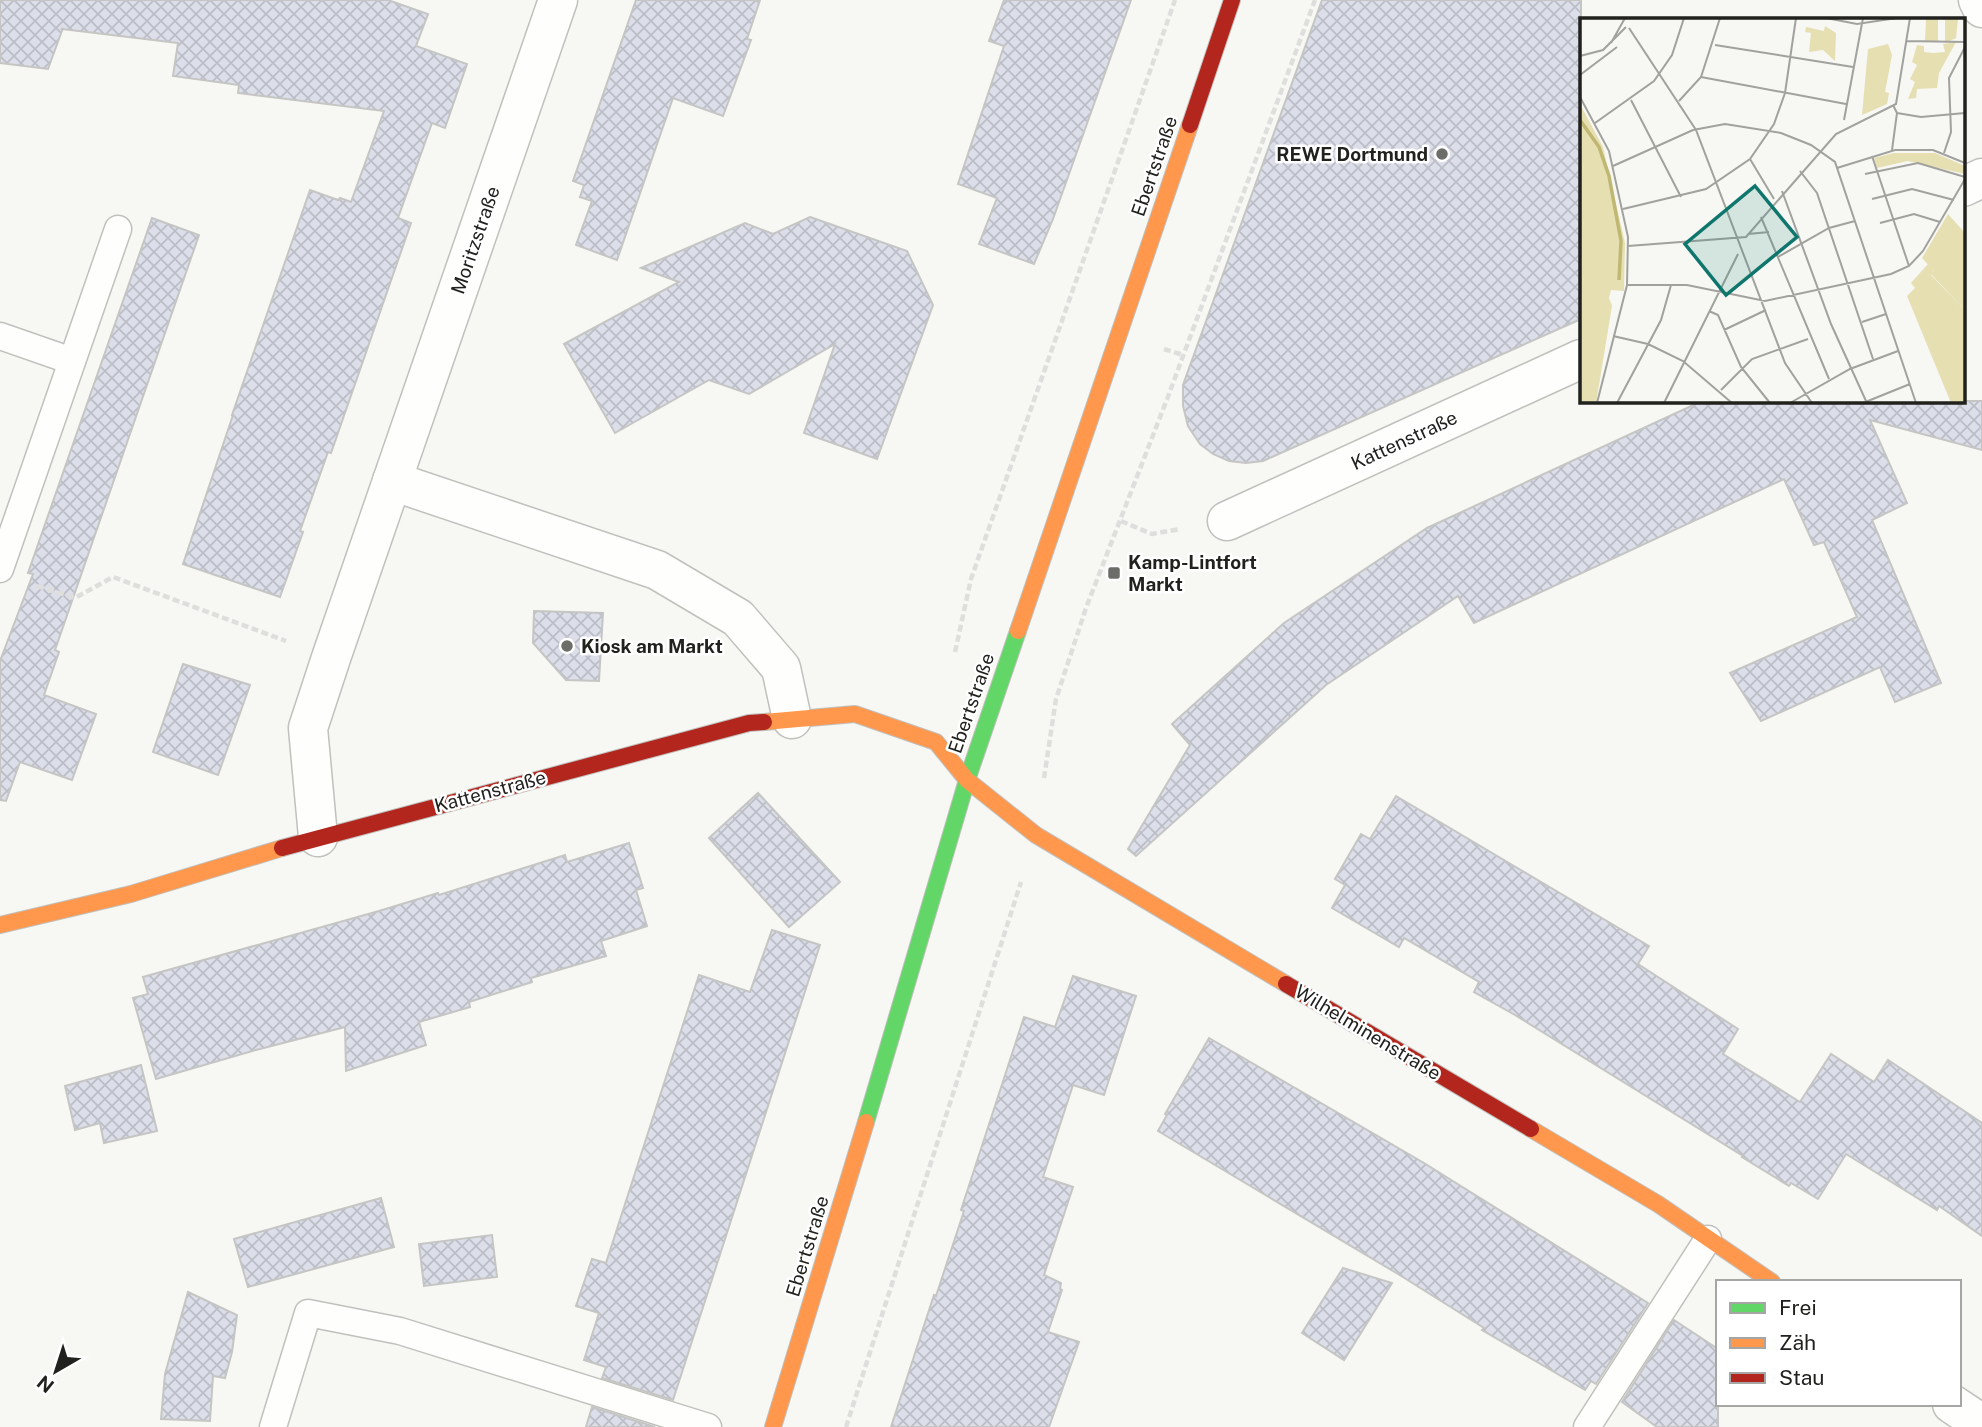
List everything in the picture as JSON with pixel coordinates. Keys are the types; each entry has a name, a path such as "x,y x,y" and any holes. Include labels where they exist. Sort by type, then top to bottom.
{"street":[{"name":"Moritzstraße","path":"317,836 308,728 558,0"},
{"name":"Ebertstraße","path":"772,1427 852,1171 967,780 1232,0"},
{"path":"1978,0 1982,8"},
{"path":"1965,186 1982,178"},
{"name":"Kattenstraße","path":"1227,521 1580,359"},
{"path":"392,481 657,570 738,618 781,668 792,719"},
{"name":"Kattenstraße","path":"0,925 131,894 317,836 748,723 855,714 936,742 967,780"},
{"name":"Wilhelminenstraße","path":"967,780 1036,835 1658,1204 1769,1280"},
{"path":"1955,1406 1982,1424"}],"lane":[{"path":"0,569 118,229"},
{"path":"0,336 72,361"},
{"path":"1587,1427 1708,1239"},
{"path":"273,1427 308,1313 400,1331 708,1427"}],"path":[{"path":"846,1427 1036,835 1056,699 1086,608 1315,0"},
{"path":"1121,521 1152,534 1227,521"},
{"path":"25,582 75,598 113,577 331,658"}],"building":[{"path":"0,0 388,0 428,14 416,46 467,64 445,128 432,123 398,218 411,223 331,453 328,452 300,531 303,532 280,597 183,564 310,190 351,202 384,111 238,93 239,85 173,76 178,43 63,29 48,69 0,63"},
{"path":"636,0 760,0 747,39 751,40 723,116 673,98 617,260 576,245 592,201 580,197 584,185 573,181"},
{"path":"1004,0 1131,0 1053,219 1034,264 979,244 997,198 958,184 1004,46 989,41"},
{"name":"REWE Dortmund","path":"1322,0 1581,0 1580,319 1263,461 1229,461 1200,444 1188,426 1183,406 1183,385"},
{"path":"810,217 907,251 933,305 877,459 804,433 835,344 749,394 709,380 615,433 564,344 679,282 641,268 745,223 773,234"},
{"path":"152,218 199,235 55,650 59,652 44,695 96,714 72,780 20,762 6,801 0,800 0,661 33,574 28,573"},
{"path":"1982,401 1982,450 1870,420 1907,503 1872,520 1941,683 1895,702 1880,667 1761,721 1730,673 1857,617 1824,542 1814,545 1784,479 1474,623 1458,596 1326,685 1136,856 1128,849 1190,745 1172,724 1284,623 1427,528 1700,402"},
{"name":"Kiosk am Markt","path":"534,611 603,613 599,681 566,680 533,643"},
{"path":"183,664 250,685 218,775 153,752"},
{"path":"758,793 840,882 789,927 709,838"},
{"path":"1396,796 1649,946 1638,964 1738,1029 1723,1054 1800,1102 1831,1054 1874,1082 1888,1060 1982,1123 1982,1236 1939,1206 1937,1210 1846,1154 1818,1199 1791,1183 1789,1186 1474,992 1479,982 1404,938 1399,947 1332,908 1345,885 1335,879 1361,834 1370,839"},
{"path":"629,843 643,888 636,890 647,926 601,941 606,956 531,978 532,982 469,1002 470,1007 419,1022 426,1045 346,1071 345,1027 156,1079 133,998 148,994 143,977 438,893 439,895 565,855 567,862"},
{"path":"772,930 820,945 673,1400 602,1378 606,1367 584,1360 599,1313 576,1306 592,1259 606,1263 699,975 750,992"},
{"path":"1073,976 1136,996 1104,1095 1073,1085 1043,1177 1073,1187 1044,1275 1061,1283 1062,1290 1048,1332 1079,1342 1049,1427 891,1427 964,1211 961,1210 1024,1017 1055,1027"},
{"path":"1209,1038 1424,1163 1648,1303 1596,1384 1591,1381 1585,1390 1482,1330 1484,1328 1398,1274 1158,1131"},
{"path":"141,1065 157,1131 104,1143 100,1123 75,1130 65,1086"},
{"path":"381,1198 394,1247 248,1287 234,1239"},
{"path":"492,1235 497,1277 424,1286 419,1244"},
{"path":"1343,1268 1392,1283 1344,1360 1302,1333"},
{"path":"188,1292 237,1315 225,1378 213,1376 210,1421 161,1419 165,1374"},
{"path":"1674,1320 1716,1348 1718,1427 1657,1427 1622,1402"},
{"path":"592,1407 655,1427 586,1427"}],"traffic: fast":[{"path":"866,1122 967,780 1018,631"}],"traffic: slow":[{"path":"1018,631 1190,125"},
{"path":"764,722 855,714 936,742 967,780 1036,835 1286,984"},
{"path":"0,925 131,894 282,848"},
{"path":"773,1427 866,1122"},
{"path":"1531,1129 1658,1204 1769,1280"}],"traffic: jam":[{"path":"1190,125 1232,0"},
{"path":"282,848 749,723 764,722"},
{"path":"1286,984 1531,1129"}],"place":[{"name":"REWE Dortmund","path":"1442,154"},
{"name":"Kamp-Lintfort Markt","path":"1114,573"},
{"name":"Kiosk am Markt","path":"567,646"}]}
